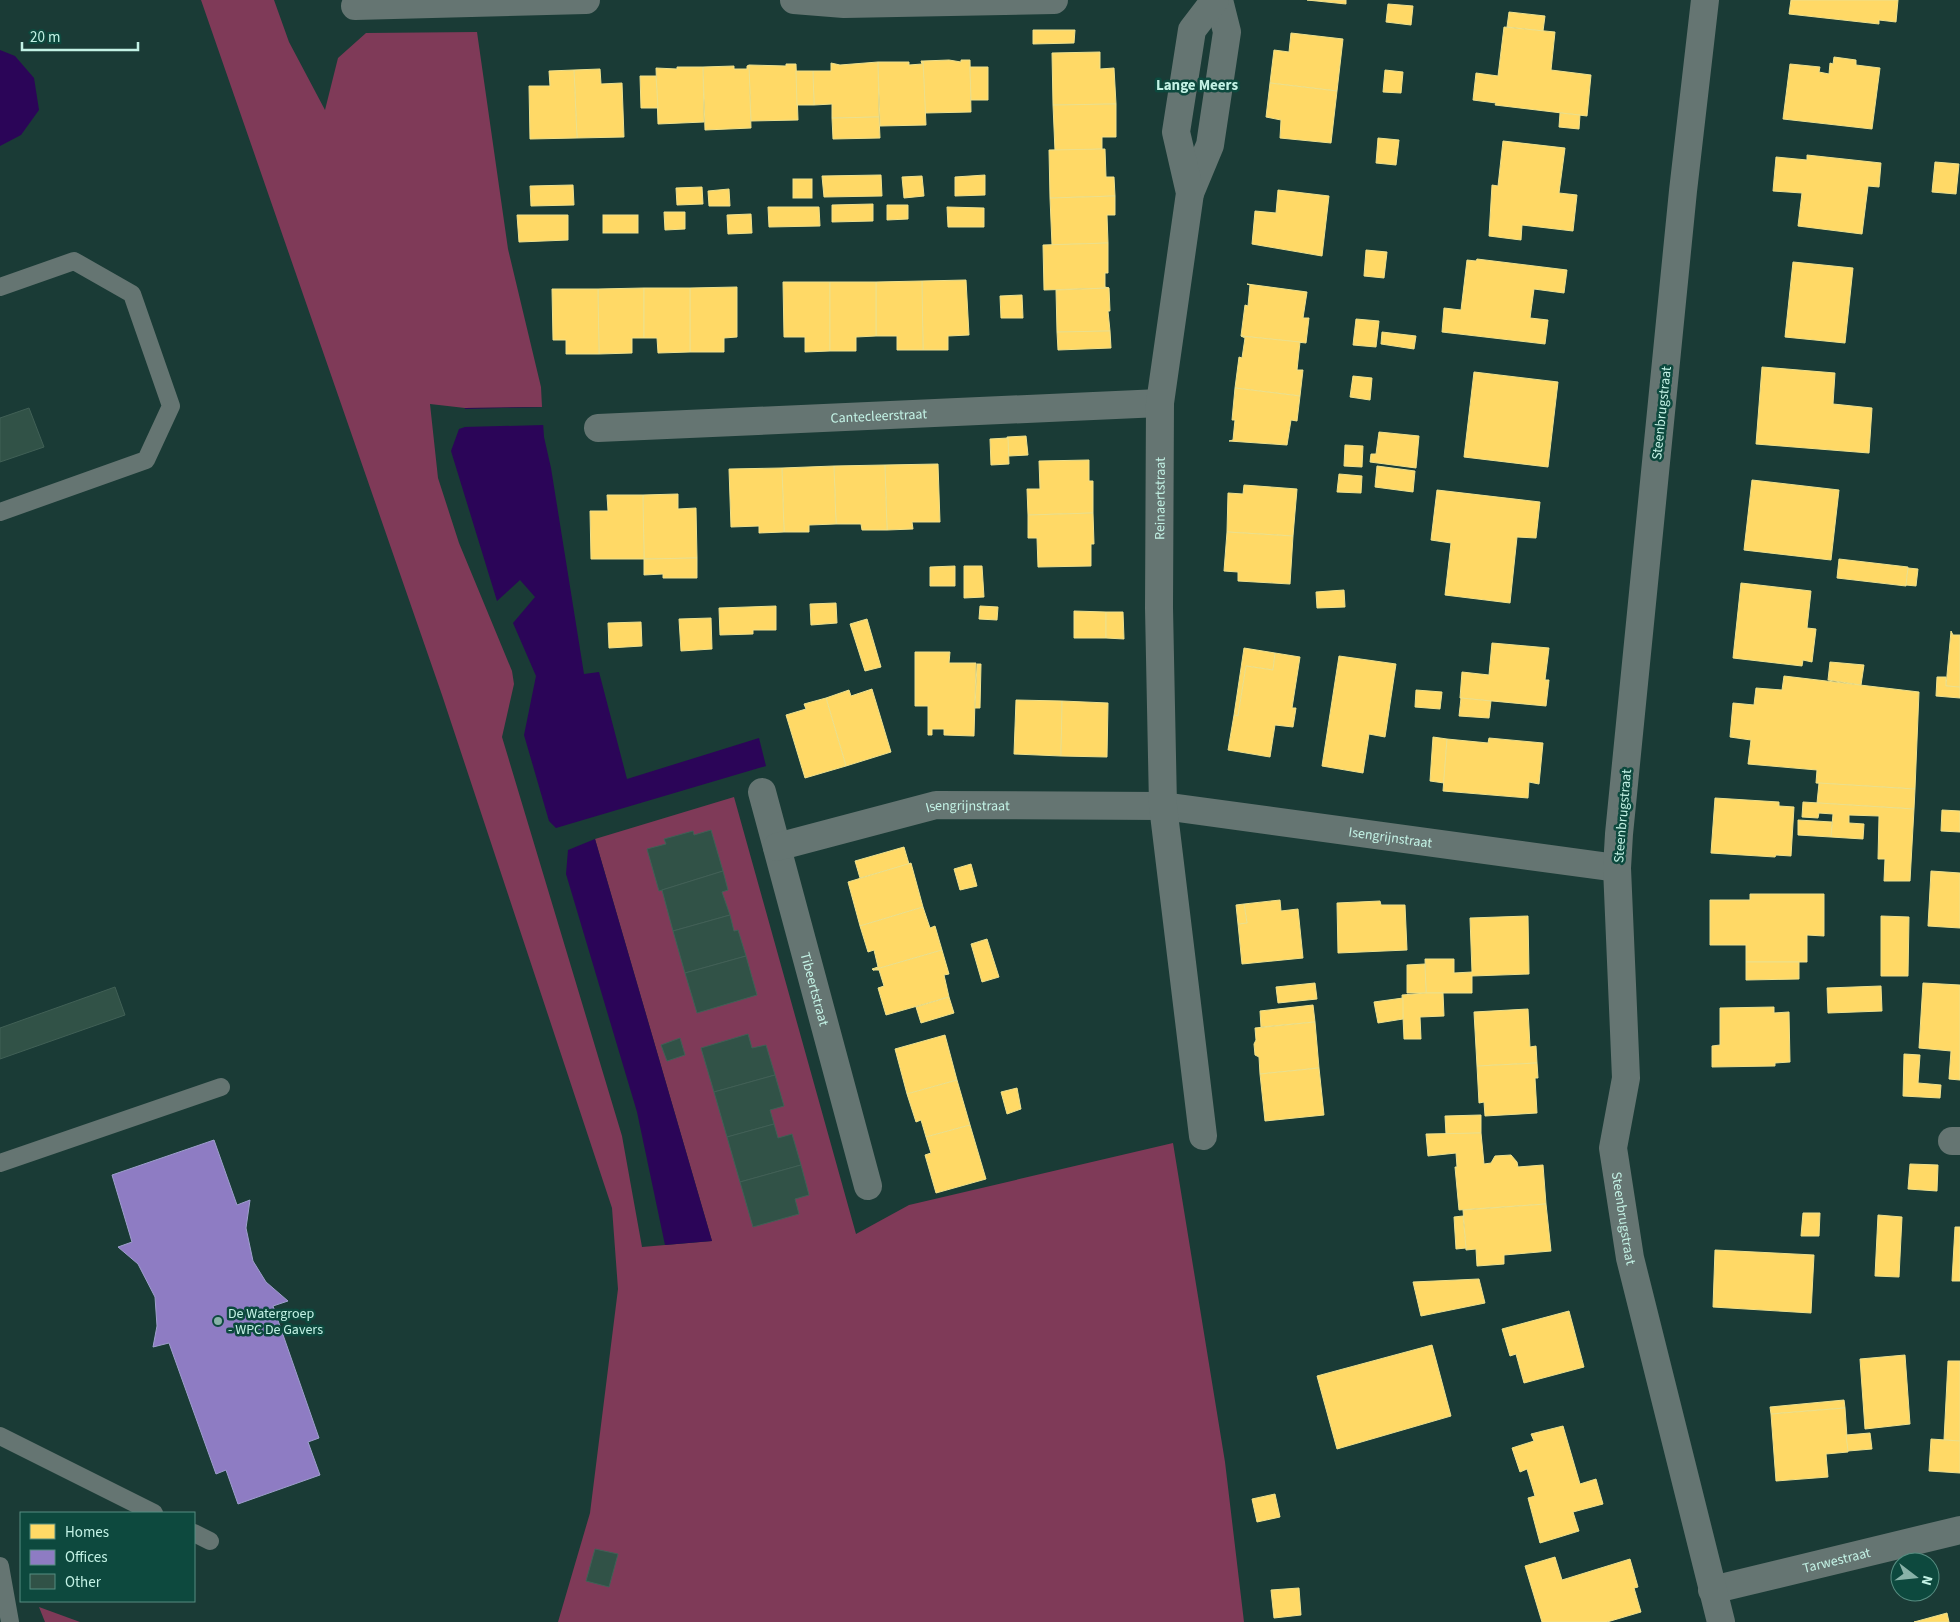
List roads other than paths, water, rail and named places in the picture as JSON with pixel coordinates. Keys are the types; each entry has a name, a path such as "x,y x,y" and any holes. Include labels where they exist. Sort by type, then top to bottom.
{"street":[{"path":"356,6 586,0"},
{"path":"794,0 844,4 1054,0"},
{"name":"Reinaertstraat","path":"1163,806 1159,608 1160,403 1190,192 1176,132 1192,30 1217,0"},
{"name":"Steenbrugstraat","path":"1705,0 1681,210 1617,868 1626,1078 1613,1148 1630,1258 1721,1622"},
{"name":"Cantecleerstraat","path":"598,428 1160,403"},
{"name":"Tibeertstraat","path":"762,792 868,1186"},
{"name":"Isengrijnstraat","path":"777,848 936,805 1163,806 1617,868"},
{"path":"1163,806 1203,1136"},
{"name":"Tarwestraat","path":"1712,1590 1960,1530"}],"lane":[{"path":"0,287 74,261 132,294 171,406 146,460 0,512"},
{"path":"0,1163 221,1087"},
{"path":"0,1436 152,1512"},
{"path":"0,1566 10,1622"}],"place":[{"name":"De Watergroep - WPC De Gavers","path":"218,1321"}],"district":[{"name":"Lange Meers","path":"1197,85"}]}
